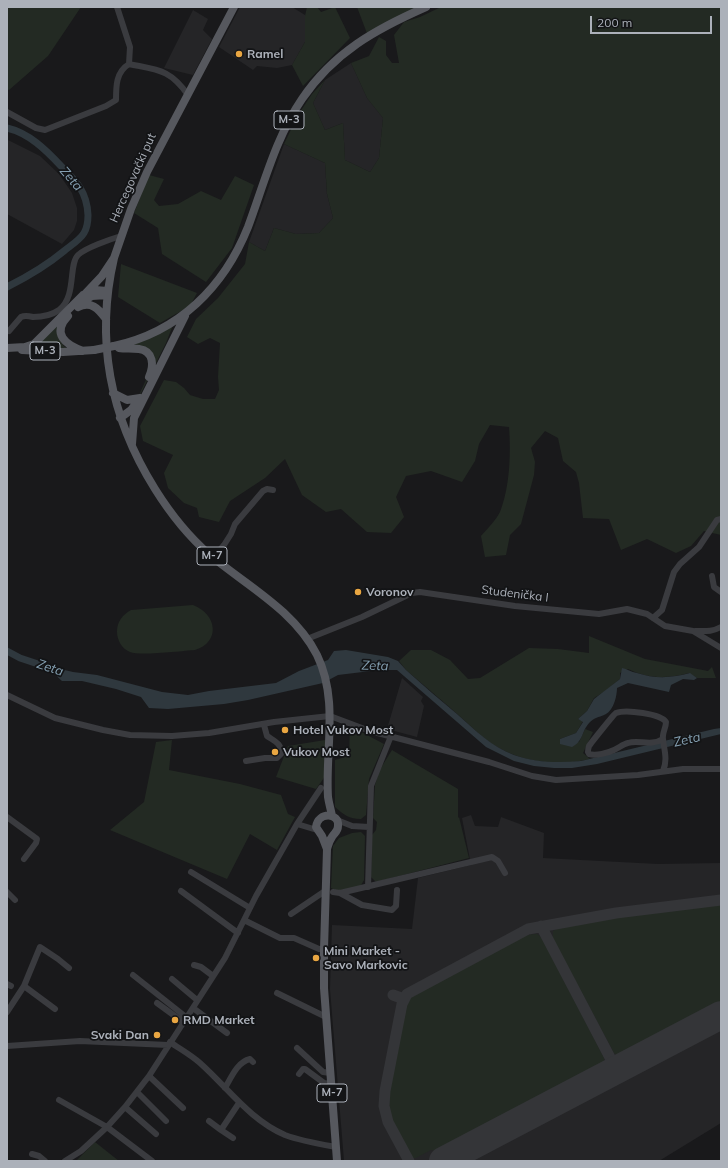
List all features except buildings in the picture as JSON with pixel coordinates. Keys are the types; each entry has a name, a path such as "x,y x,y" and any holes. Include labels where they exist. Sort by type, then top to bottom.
{"main road":[{"name":"Hercegovački put","path":"121,236 147,172 234,7"},
{"name":"M-3","path":"7,349 94,350 128,343 151,335 186,314 214,285 238,248 282,136 293,113 308,90 329,67 355,44 385,25 426,7"},
{"path":"107,293 114,258 121,236"},
{"path":"7,349 25,347 36,342 102,276 114,258"},
{"path":"85,294 97,289 107,293"},
{"path":"83,351 67,344 61,334 61,328 64,322 88,297 107,293"},
{"name":"M-7","path":"107,293 106,337 108,366 113,393 120,418 145,473 170,512 190,536 213,558 284,612 296,625 313,648 322,668 328,690 330,716 327,818 319,833 326,850 329,892 324,948 326,1017 337,1161"},
{"path":"78,307 86,304 92,305 106,318"},
{"path":"132,446 134,418 186,314"},
{"path":"114,346 121,348 141,349 147,352 153,363 140,398 133,409 120,418"},
{"path":"113,393 127,400 140,398"},
{"path":"120,418 128,420 134,418"},
{"name":"M-7","path":"326,850 338,825 327,818"},
{"path":"319,833 325,837 334,834"}],"street":[{"path":"7,112 36,128 45,130 106,106 116,100 117,78 123,69 129,64 130,47 117,8"},
{"path":"129,64 165,72 180,84 188,95"},
{"name":"Hercegovački put","path":"9,331 21,317 43,317 60,309 68,298 71,289 75,261 78,255 106,240 121,236"},
{"path":"213,558 224,545 235,524 263,491 273,490"},
{"path":"653,618 662,610 674,572 699,547 717,520 721,519"},
{"path":"712,576 714,586 721,592"},
{"name":"Studenička I","path":"307,639 412,593 420,592 515,606 599,614 628,609 647,614 665,626 693,631 721,648"},
{"path":"693,631 710,631 721,627"},
{"path":"7,695 55,718 102,730 130,735 172,736 209,733 330,716 370,731 489,762 532,776 556,780 624,777 663,771 690,769 721,769"},
{"path":"663,740 646,744 629,742 614,750 594,755 588,752 590,745 610,718 618,712 641,713 665,720 666,726 663,740 666,751 666,765 663,771"},
{"path":"246,761 277,758 281,754 280,746 276,741 267,736 264,725"},
{"path":"368,887 371,786 391,736"},
{"path":"65,1161 81,1151 107,1127 149,1076 225,958 250,908 297,824 321,788"},
{"path":"7,817 36,839 36,843 24,859"},
{"path":"305,825 327,818 352,826 370,827"},
{"path":"297,824 305,825 319,833"},
{"path":"334,834 352,826"},
{"path":"291,914 329,892 340,893 489,858 495,858 505,873"},
{"path":"191,872 250,908"},
{"path":"340,893 362,905 392,910 396,906 397,890"},
{"path":"181,891 238,932"},
{"path":"7,892 15,900"},
{"path":"244,920 280,938 294,938 319,948 324,948"},
{"path":"7,1012 24,986 40,947 58,958 69,968"},
{"path":"194,965 201,967 213,976"},
{"path":"133,975 185,1020"},
{"path":"172,979 197,1000"},
{"path":"24,986 55,1008"},
{"path":"277,993 326,1017"},
{"path":"157,1003 185,1020"},
{"path":"193,1008 227,1033"},
{"path":"7,1046 80,1041 169,1043 200,1063 250,1113 285,1134 313,1143 336,1147"},
{"path":"297,1048 323,1072 330,1073"},
{"path":"225,1088 230,1078 245,1060 250,1059 253,1062"},
{"path":"299,1074 305,1068 324,1083 331,1084"},
{"path":"149,1076 183,1108"},
{"path":"137,1092 166,1121"},
{"path":"59,1100 107,1127 152,1161"},
{"path":"221,1130 239,1103"},
{"path":"125,1107 156,1134"},
{"path":"208,1121 233,1138"},
{"path":"32,1154 39,1156 45,1161"}],"shaded area":[{"path":"7,7 81,7 48,56 9,90 7,89"},
{"path":"240,7 292,7 305,15 305,42 292,65 277,68 257,66 253,70 219,47"},
{"path":"307,7 317,7 321,12 335,7 350,38 303,86 292,65 305,42 305,16"},
{"path":"357,7 426,7 368,36"},
{"path":"441,7 721,7 721,535 704,531 691,546 676,553 647,539 621,550 609,519 583,518 579,483 576,472 563,461 558,438 545,431 531,448 535,462 534,475 521,524 510,535 506,555 485,557 481,536 500,512 506,492 510,459 509,427 490,425 479,444 475,461 462,482 431,471 406,476 396,497 404,517 391,533 367,532 341,509 326,512 302,495 285,459 265,478 230,501 219,522 199,517 197,508 184,503 168,488 164,473 173,455 143,441 140,426 164,380 176,382 190,395 203,399 215,399 219,390 218,377 220,343 210,338 198,344 187,337 196,319 218,298 245,264 249,242 265,251 274,228 296,234 319,233 333,218 327,194 325,163 284,144 298,115 312,94 325,80 313,103 325,130 343,123 345,160 370,172 379,158 383,118 367,98 351,63 369,56 379,37 386,41 386,55 392,63 399,63 394,35 404,22 420,17"},
{"path":"193,10 208,19 203,30 212,39 193,75 164,68"},
{"path":"351,63 367,98 383,118 379,158 370,172 345,160 343,123 325,130 313,103 325,80"},
{"path":"8,140 40,156 59,174 72,193 77,208 77,221 74,230 62,244 7,214"},
{"path":"284,144 325,163 327,194 333,218 319,233 296,234 274,228 265,251 249,242"},
{"path":"149,175 164,179 154,200 159,206 178,204 201,191 221,200 235,176 254,185 232,248 206,282 162,254 158,228 134,213"},
{"path":"121,264 197,293 190,306 160,323 118,297"},
{"path":"94,291 99,292 82,298 60,322 58,334 67,349 29,347 78,300 87,294"},
{"path":"173,325 166,343 132,411 150,371 151,357 126,347"},
{"path":"193,605 201,609 207,615 213,628 209,641 195,650 135,653 125,649 119,641 117,628 119,622 125,614 131,610"},
{"path":"589,636 645,659 708,671 712,667 716,678 697,678 689,673 658,677 643,675 628,669 620,673 620,679 594,698 587,711 578,719 583,721 576,733 560,739 579,742 585,729 593,732 583,753 590,759 557,763 523,758 492,744 406,670 399,661 411,650 431,650 450,660 468,679 480,678 529,648 558,649 589,653"},
{"path":"402,678 423,697 421,701 424,706 417,737 387,729"},
{"path":"350,726 384,744 369,779 366,815 361,819 347,816 335,807 335,760 349,756"},
{"path":"172,740 169,770 240,784 281,795 288,814 295,817 277,850 250,834 227,879 110,830 144,802 156,742"},
{"path":"325,740 326,775 316,789 276,777 288,746"},
{"path":"392,750 458,789 458,818 459,817 469,858 376,882 371,877 372,835 376,830 377,822 373,818 375,785 379,771"},
{"path":"471,815 475,826 498,827 501,817 544,833 543,858 658,864 721,863 721,1123 659,1161 344,1161 330,989 332,925 412,929 418,878 471,865 462,818"},
{"path":"361,832 365,836 364,880 360,887 339,892 331,888 333,846 339,838 352,833"},
{"path":"721,905 721,1004 624,1055 619,1056 614,1053 553,939 553,931 563,926 618,917"},
{"path":"537,934 542,938 604,1058 604,1063 601,1067 439,1151 431,1150 416,1158 411,1158 391,1118 388,1100 406,1002 413,994 478,959 527,935"},
{"path":"95,1142 119,1161 76,1161"}],"water":[{"path":"346,650 388,657 398,661 406,670 484,738 506,752 522,758 556,762 581,761 714,729 721,728 721,734 597,764 572,768 554,768 534,766 514,761 486,747 397,670 379,670 338,675 323,683 248,700 224,704 168,709 149,708 141,697 116,689 82,681 62,681 52,672 51,669 52,667 73,672 97,675 162,692 188,695 276,683 299,671 328,660 334,651"},
{"path":"622,668 635,673 657,677 670,677 690,673 697,678 694,680 683,679 671,685 669,692 628,683 617,688 615,700 610,711 587,725 581,739 576,745 572,747 560,744 560,739 576,733 583,722 578,719 587,711 594,699 620,679"}],"waterway":[{"name":"Zeta","path":"7,128 15,130 37,143 72,177 86,200 88,215 87,224 82,236 43,266 7,287"},
{"name":"Zeta","path":"7,651 20,658 59,671"}],"taxiway":[{"path":"409,1161 388,1122 384,1106 385,1091 402,1004 407,994 528,929 616,913 721,900"},
{"path":"541,926 616,1069"},
{"path":"393,995 404,999"}],"runway":[{"path":"443,1161 721,1015"}],"place":[{"name":"Ramel","path":"239,54"},
{"name":"Voronov","path":"358,592"},
{"name":"Hotel Vukov Most","path":"285,730"},
{"name":"Vukov Most","path":"275,752"},
{"name":"Mini Market - Savo Markovic","path":"316,958"},
{"name":"RMD Market","path":"175,1020"},
{"name":"Svaki Dan","path":"157,1035"}]}
